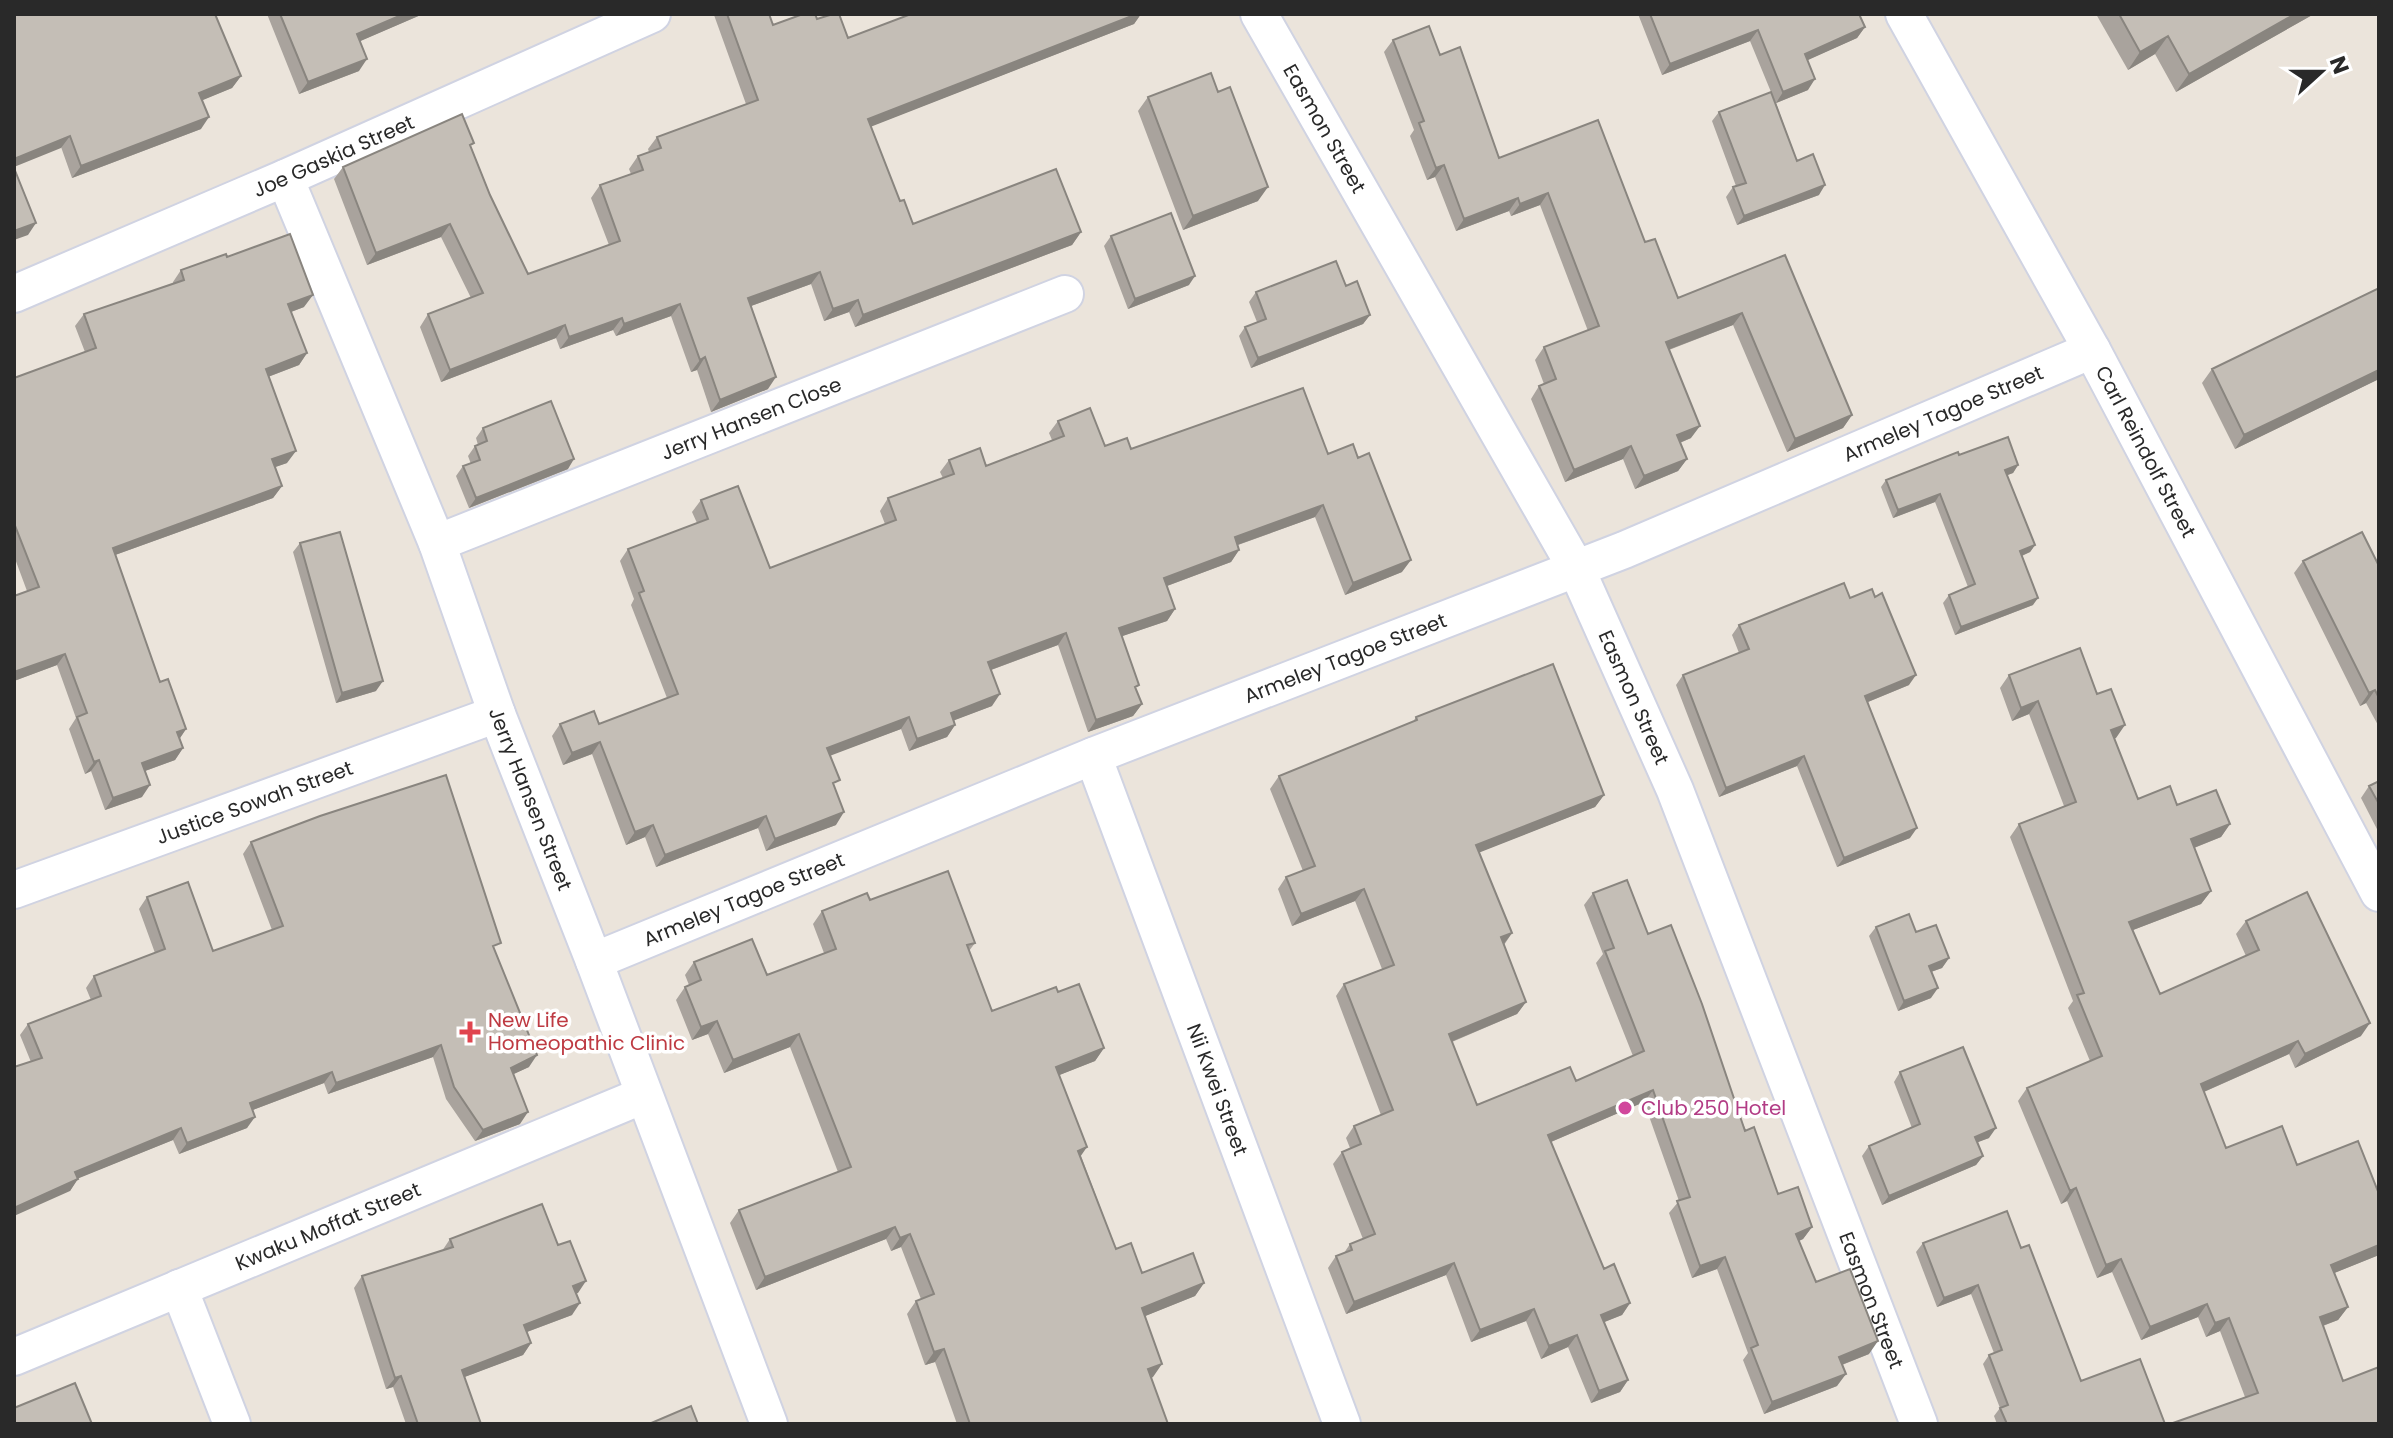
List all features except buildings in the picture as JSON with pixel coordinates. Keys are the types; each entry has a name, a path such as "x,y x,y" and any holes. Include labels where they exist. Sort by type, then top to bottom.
{"street":[{"name":"Joe Gaskia Street","path":"14,294 285,178 652,14"},
{"name":"Easmon Street","path":"1259,14 1576,568 1675,790 1919,1424"},
{"name":"Carl Reindolf Street","path":"1904,14 2092,350 2379,893"},
{"name":"Jerry Hansen Street","path":"285,178 437,543 497,714 769,1424"},
{"name":"Jerry Hansen Close","path":"437,543 1065,294"},
{"name":"Armeley Tagoe Street","path":"594,961 1093,756 1624,550 2092,350"},
{"name":"Justice Sowah Street","path":"14,890 497,714"},
{"name":"Nii Kwei Street","path":"1093,756 1342,1424"},
{"name":"Kwaku Moffat Street","path":"14,1357 644,1095"},
{"path":"179,1288 232,1424"}],"place":[{"name":"New Life Homeopathic Clinic","path":"470,1032"},
{"name":"Club 250 Hotel","path":"1625,1108"}]}
